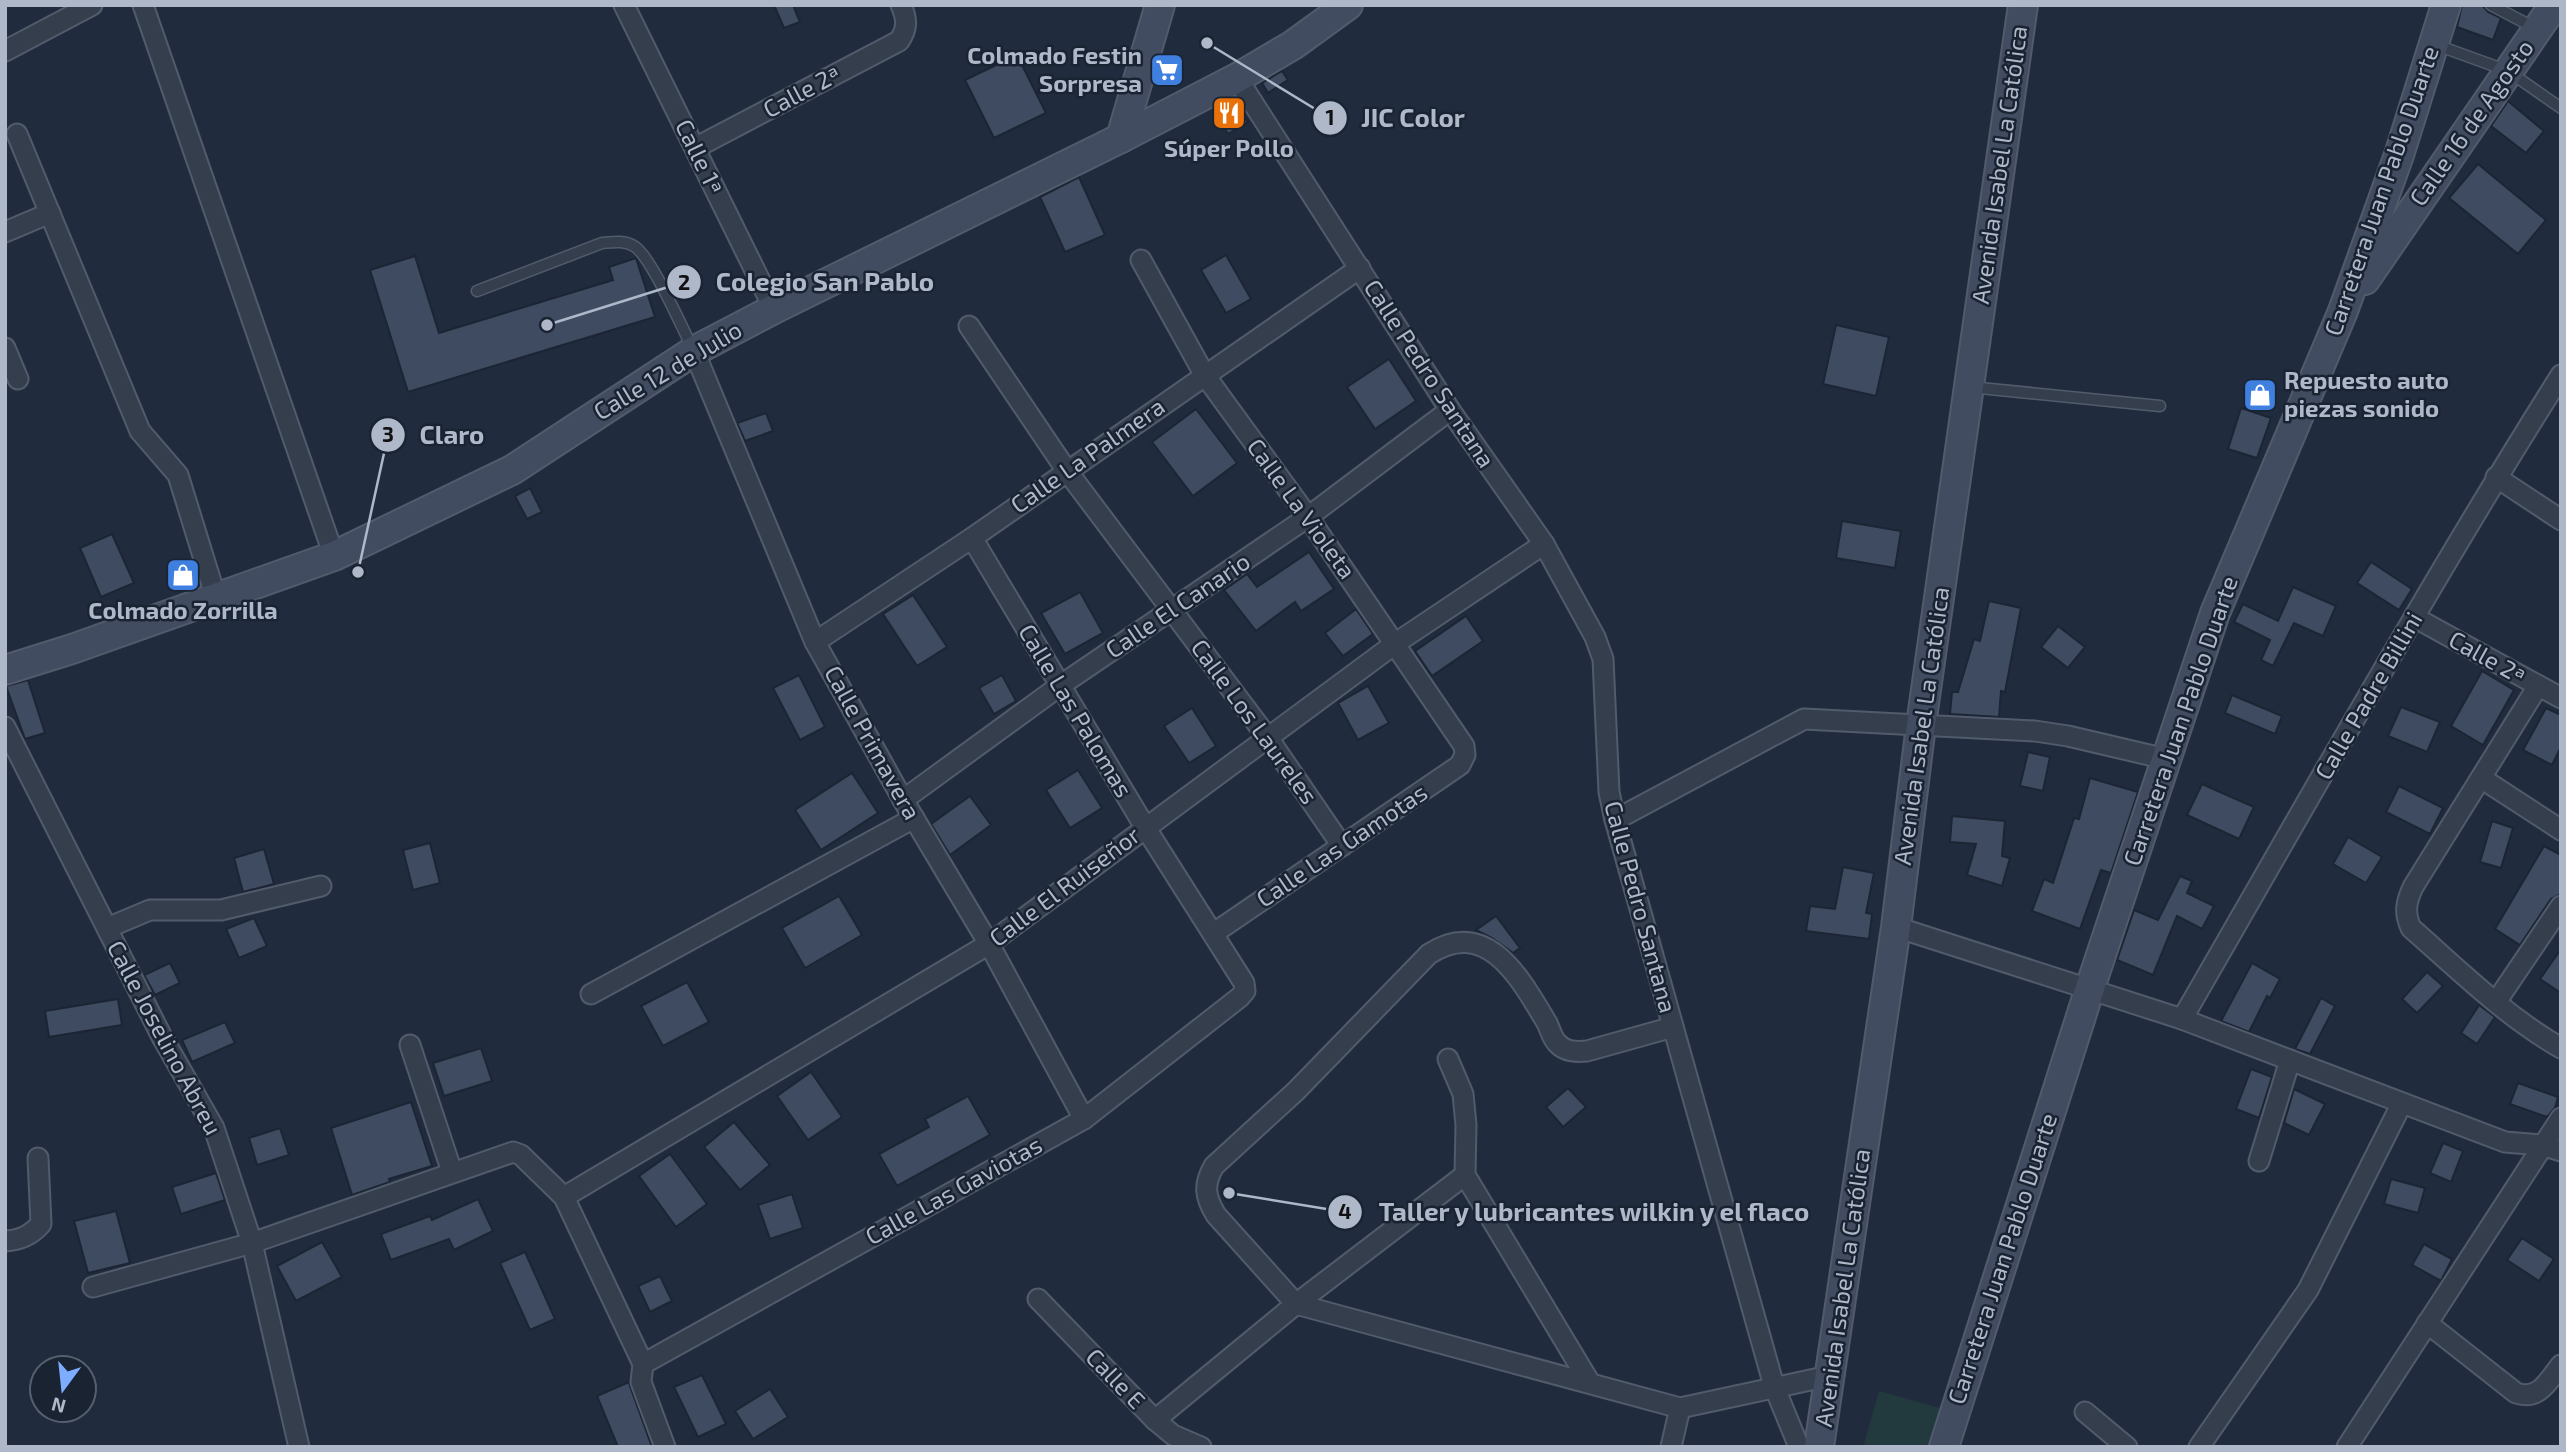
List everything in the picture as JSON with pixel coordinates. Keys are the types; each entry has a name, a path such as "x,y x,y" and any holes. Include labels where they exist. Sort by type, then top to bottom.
{"main road":[{"path":"1121,138 1160,5"},
{"name":"Calle 12 de Julio","path":"5,670 334,556 512,470 694,351 1237,78 1293,45 1348,5"},
{"name":"Avenida Isabel La Católica","path":"1819,1447 1896,927 1921,725 2023,5"},
{"name":"Carretera Juan Pablo Duarte","path":"1944,1447 2090,988 2215,613 2343,311 2399,155 2446,5"},
{"name":"Calle 16 de Agosto","path":"2343,311 2554,5"}],"street":[{"path":"5,51 92,5"},
{"path":"143,5 334,556"},
{"name":"Calle 1ª","path":"624,5 774,309"},
{"name":"Calle 2ª","path":"695,148 899,41 906,31 906,18 901,5"},
{"name":"Calle Pedro Santana","path":"1237,78 1450,410 1544,544 1595,637 1603,659 1609,792 1615,820 1774,1386 1799,1447"},
{"path":"18,134 140,431 178,475 216,598"},
{"path":"5,232 50,213"},
{"name":"Calle La Violeta","path":"1141,260 1204,374 1396,643 1464,746 1465,755"},
{"name":"Calle La Palmera","path":"815,642 972,538 1360,268"},
{"name":"Calle Los Laureles","path":"970,326 1067,471 1268,738 1342,846"},
{"path":"5,348 18,379"},
{"name":"Calle Primavera","path":"694,351 815,642 989,944 1084,1119"},
{"name":"Calle Padre Billini","path":"2182,1019 2496,477 2561,375"},
{"name":"Calle El Canario","path":"904,800 1061,685 1308,517 1450,410"},
{"path":"2496,477 2556,513"},
{"name":"Calle Las Palomas","path":"972,538 1145,827 1214,933 1244,983 1245,990"},
{"name":"Calle El Ruiseñor","path":"564,1197 989,944 1396,643 1544,544"},
{"name":"Calle 2ª","path":"2414,617 2561,698"},
{"path":"2538,686 2413,887 2407,917 2411,928 2496,1002 2531,1031 2561,1048"},
{"path":"1615,820 1804,719 2046,732 2166,760"},
{"name":"Calle Joselino Abreu","path":"5,727 162,1037 214,1128 252,1243 299,1447"},
{"name":"Calle Las Gamotas","path":"1214,933 1460,765 1465,755"},
{"path":"2481,778 2561,830"},
{"path":"591,994 914,818"},
{"path":"107,928 150,910 221,910 321,886"},
{"path":"2496,1002 2561,906"},
{"path":"1896,927 2182,1019 2505,1142 2551,1148"},
{"path":"1673,1027 1587,1051 1573,1052 1555,1041 1518,975 1504,959 1484,947 1445,943 1429,954 1296,1091 1214,1166 1205,1191 1216,1215 1296,1304 1680,1408 1829,1376"},
{"name":"Calle Las Gaviotas","path":"643,1364 1084,1119 1240,997 1245,990"},
{"path":"410,1045 452,1172"},
{"path":"1448,1059 1463,1094 1466,1125 1465,1175 1590,1384"},
{"path":"2259,1161 2290,1060"},
{"path":"2199,1447 2308,1290 2402,1103"},
{"path":"2347,1447 2427,1323 2551,1148 2561,1118"},
{"path":"93,1287 252,1243 513,1152 522,1155 564,1197 643,1364 641,1382 665,1447"},
{"path":"5,1241 32,1234 41,1224 38,1158"},
{"path":"1155,1420 1296,1304 1465,1175"},
{"name":"Calle E","path":"1038,1299 1155,1420 1173,1435 1201,1447"},
{"path":"2427,1323 2516,1393 2525,1396 2540,1391 2561,1365"},
{"path":"1671,1447 1680,1408"},
{"path":"2085,1412 2127,1447"}],"lane":[{"path":"2491,5 2537,29"},
{"path":"2434,44 2508,71 2561,108"},
{"path":"477,291 602,243 618,241 635,246 647,261 694,351"},
{"path":"1970,387 2161,406"}],"green space":[{"path":"1879,1391 1940,1408 1929,1447 1863,1447"}],"building":[{"path":"774,5 793,5 800,22 784,28"},
{"path":"2462,5 2482,5 2488,12 2501,18 2493,40 2457,27"},
{"path":"1017,55 1046,113 994,138 965,80"},
{"name":"Colmado Festin Sorpresa","path":"1176,57 1182,73 1158,82 1156,78 1160,63"},
{"path":"1282,71 1288,80 1268,93 1262,83"},
{"name":"Súper Pollo","path":"1234,98 1248,122 1228,134 1213,109"},
{"path":"2508,101 2544,131 2526,153 2491,126"},
{"path":"2478,164 2546,220 2518,254 2449,198"},
{"path":"1079,177 1105,235 1065,252 1040,197"},
{"path":"1226,255 1251,299 1226,313 1201,270"},
{"path":"415,256 439,333 613,280 609,267 636,258 655,317 408,392 370,270"},
{"path":"1836,325 1889,337 1876,396 1823,384"},
{"path":"1389,359 1416,401 1375,429 1347,387"},
{"path":"2241,408 2271,418 2257,458 2228,449"},
{"path":"1196,409 1237,463 1193,496 1152,442"},
{"path":"766,413 773,431 745,441 737,423"},
{"path":"530,488 542,512 527,519 515,496"},
{"path":"1842,521 1901,531 1895,568 1836,558"},
{"path":"112,534 134,583 101,597 80,548"},
{"path":"1309,552 1334,589 1301,611 1295,602 1256,631 1224,590 1247,574 1257,587"},
{"name":"Colmado Zorrilla","path":"192,561 198,583 174,590 168,568"},
{"path":"2371,562 2412,589 2399,610 2357,583"},
{"path":"2293,587 2336,606 2323,636 2294,623 2273,666 2261,660 2270,640 2234,622 2243,604 2278,621"},
{"path":"1080,592 1103,633 1065,654 1041,613"},
{"path":"913,595 947,647 917,666 883,614"},
{"path":"1989,601 2021,608 2005,692 2001,691 1999,717 1950,714 1952,692 1958,692 1974,639 1980,641"},
{"path":"1356,609 1373,634 1343,656 1325,633"},
{"path":"1466,616 1483,641 1432,676 1415,651"},
{"path":"2058,626 2085,647 2068,668 2041,647"},
{"path":"2482,671 2514,690 2483,745 2451,726"},
{"path":"799,675 825,727 800,740 773,688"},
{"path":"1002,675 1016,701 994,714 979,688"},
{"path":"28,680 45,733 25,739 6,686"},
{"path":"1368,686 1389,723 1358,740 1338,703"},
{"path":"2232,695 2282,716 2275,734 2225,713"},
{"path":"2401,707 2440,722 2427,752 2388,736"},
{"path":"1192,708 1216,746 1189,763 1164,726"},
{"path":"2546,708 2561,715 2561,747 2552,765 2523,750"},
{"path":"2028,752 2050,757 2043,791 2020,786"},
{"path":"1078,770 1102,808 1070,828 1046,790"},
{"path":"852,773 878,813 821,850 795,810"},
{"path":"2090,778 2138,792 2111,873 2101,870 2080,929 2032,911 2044,879 2053,883 2074,818 2079,819"},
{"path":"2202,784 2254,807 2239,839 2187,815"},
{"path":"2399,786 2443,808 2430,834 2386,812"},
{"path":"970,796 991,825 950,855 931,824"},
{"path":"1952,816 2005,821 2002,856 2010,858 2002,886 1967,875 1976,844 1950,842"},
{"path":"2492,821 2513,828 2501,868 2480,862"},
{"path":"2348,837 2382,857 2366,883 2333,864"},
{"path":"430,843 440,883 413,890 403,850"},
{"path":"2544,846 2561,855 2561,894 2551,899 2520,945 2495,929"},
{"path":"264,849 274,884 243,892 234,858"},
{"path":"1843,867 1874,873 1866,913 1872,914 1869,939 1806,931 1810,906 1835,909"},
{"path":"2180,876 2192,881 2187,893 2214,906 2202,929 2177,916 2153,975 2117,960 2134,910 2158,920"},
{"path":"839,896 862,935 805,968 782,928"},
{"path":"1496,916 1520,948 1513,953 1476,930"},
{"path":"254,918 267,946 239,958 226,929"},
{"path":"2561,949 2561,993 2540,979"},
{"path":"170,963 180,983 155,995 144,975"},
{"path":"2252,963 2280,979 2270,998 2267,996 2249,1032 2221,1021"},
{"path":"2427,972 2443,986 2417,1013 2402,999"},
{"path":"687,982 709,1022 663,1046 641,1006"},
{"path":"2321,998 2335,1006 2310,1054 2295,1049"},
{"path":"118,999 122,1025 49,1037 45,1011"},
{"path":"2479,1005 2495,1017 2477,1044 2461,1033"},
{"path":"225,1022 235,1043 192,1062 182,1040"},
{"path":"481,1048 492,1081 444,1096 433,1063"},
{"path":"2251,1069 2272,1077 2259,1118 2236,1109"},
{"path":"811,1072 842,1117 808,1140 777,1096"},
{"path":"2518,1083 2558,1097 2555,1108 2547,1117 2510,1104"},
{"path":"1568,1088 1586,1107 1563,1127 1546,1107"},
{"path":"2294,1089 2325,1104 2309,1135 2284,1123"},
{"path":"968,1096 990,1135 897,1186 879,1154 929,1127 925,1119"},
{"path":"411,1102 432,1166 389,1179 390,1182 352,1195 331,1128"},
{"path":"734,1122 770,1165 740,1190 704,1147"},
{"path":"280,1128 289,1155 257,1165 249,1138"},
{"path":"2443,1143 2463,1151 2451,1182 2430,1173"},
{"path":"670,1154 707,1204 676,1227 639,1176"},
{"path":"216,1173 225,1200 181,1214 172,1187"},
{"path":"2391,1179 2425,1188 2418,1213 2384,1204"},
{"path":"792,1194 803,1228 770,1239 758,1205"},
{"path":"478,1199 493,1231 454,1250 449,1239 391,1260 381,1234 430,1216 432,1220"},
{"path":"116,1211 130,1263 88,1273 74,1221"},
{"path":"2522,1238 2554,1259 2539,1281 2507,1260"},
{"path":"322,1242 342,1277 296,1301 277,1266"},
{"path":"2424,1244 2452,1259 2441,1281 2412,1265"},
{"path":"525,1252 555,1319 530,1330 500,1263"},
{"path":"660,1276 672,1301 650,1312 638,1286"},
{"path":"702,1375 726,1424 698,1437 674,1387"},
{"path":"629,1382 652,1447 618,1447 597,1396"},
{"path":"770,1389 788,1417 753,1439 735,1411"}],"place":[{"name":"JIC Color","path":"1207,43"},
{"name":"Colmado Festin Sorpresa","path":"1167,70"},
{"name":"Súper Pollo","path":"1229,113"},
{"name":"Colegio San Pablo","path":"547,325"},
{"name":"Repuesto auto piezas sonido","path":"2260,395"},
{"name":"Claro","path":"358,572"},
{"name":"Colmado Zorrilla","path":"183,575"},
{"name":"Taller y lubricantes wilkin y el flaco","path":"1229,1193"}]}
